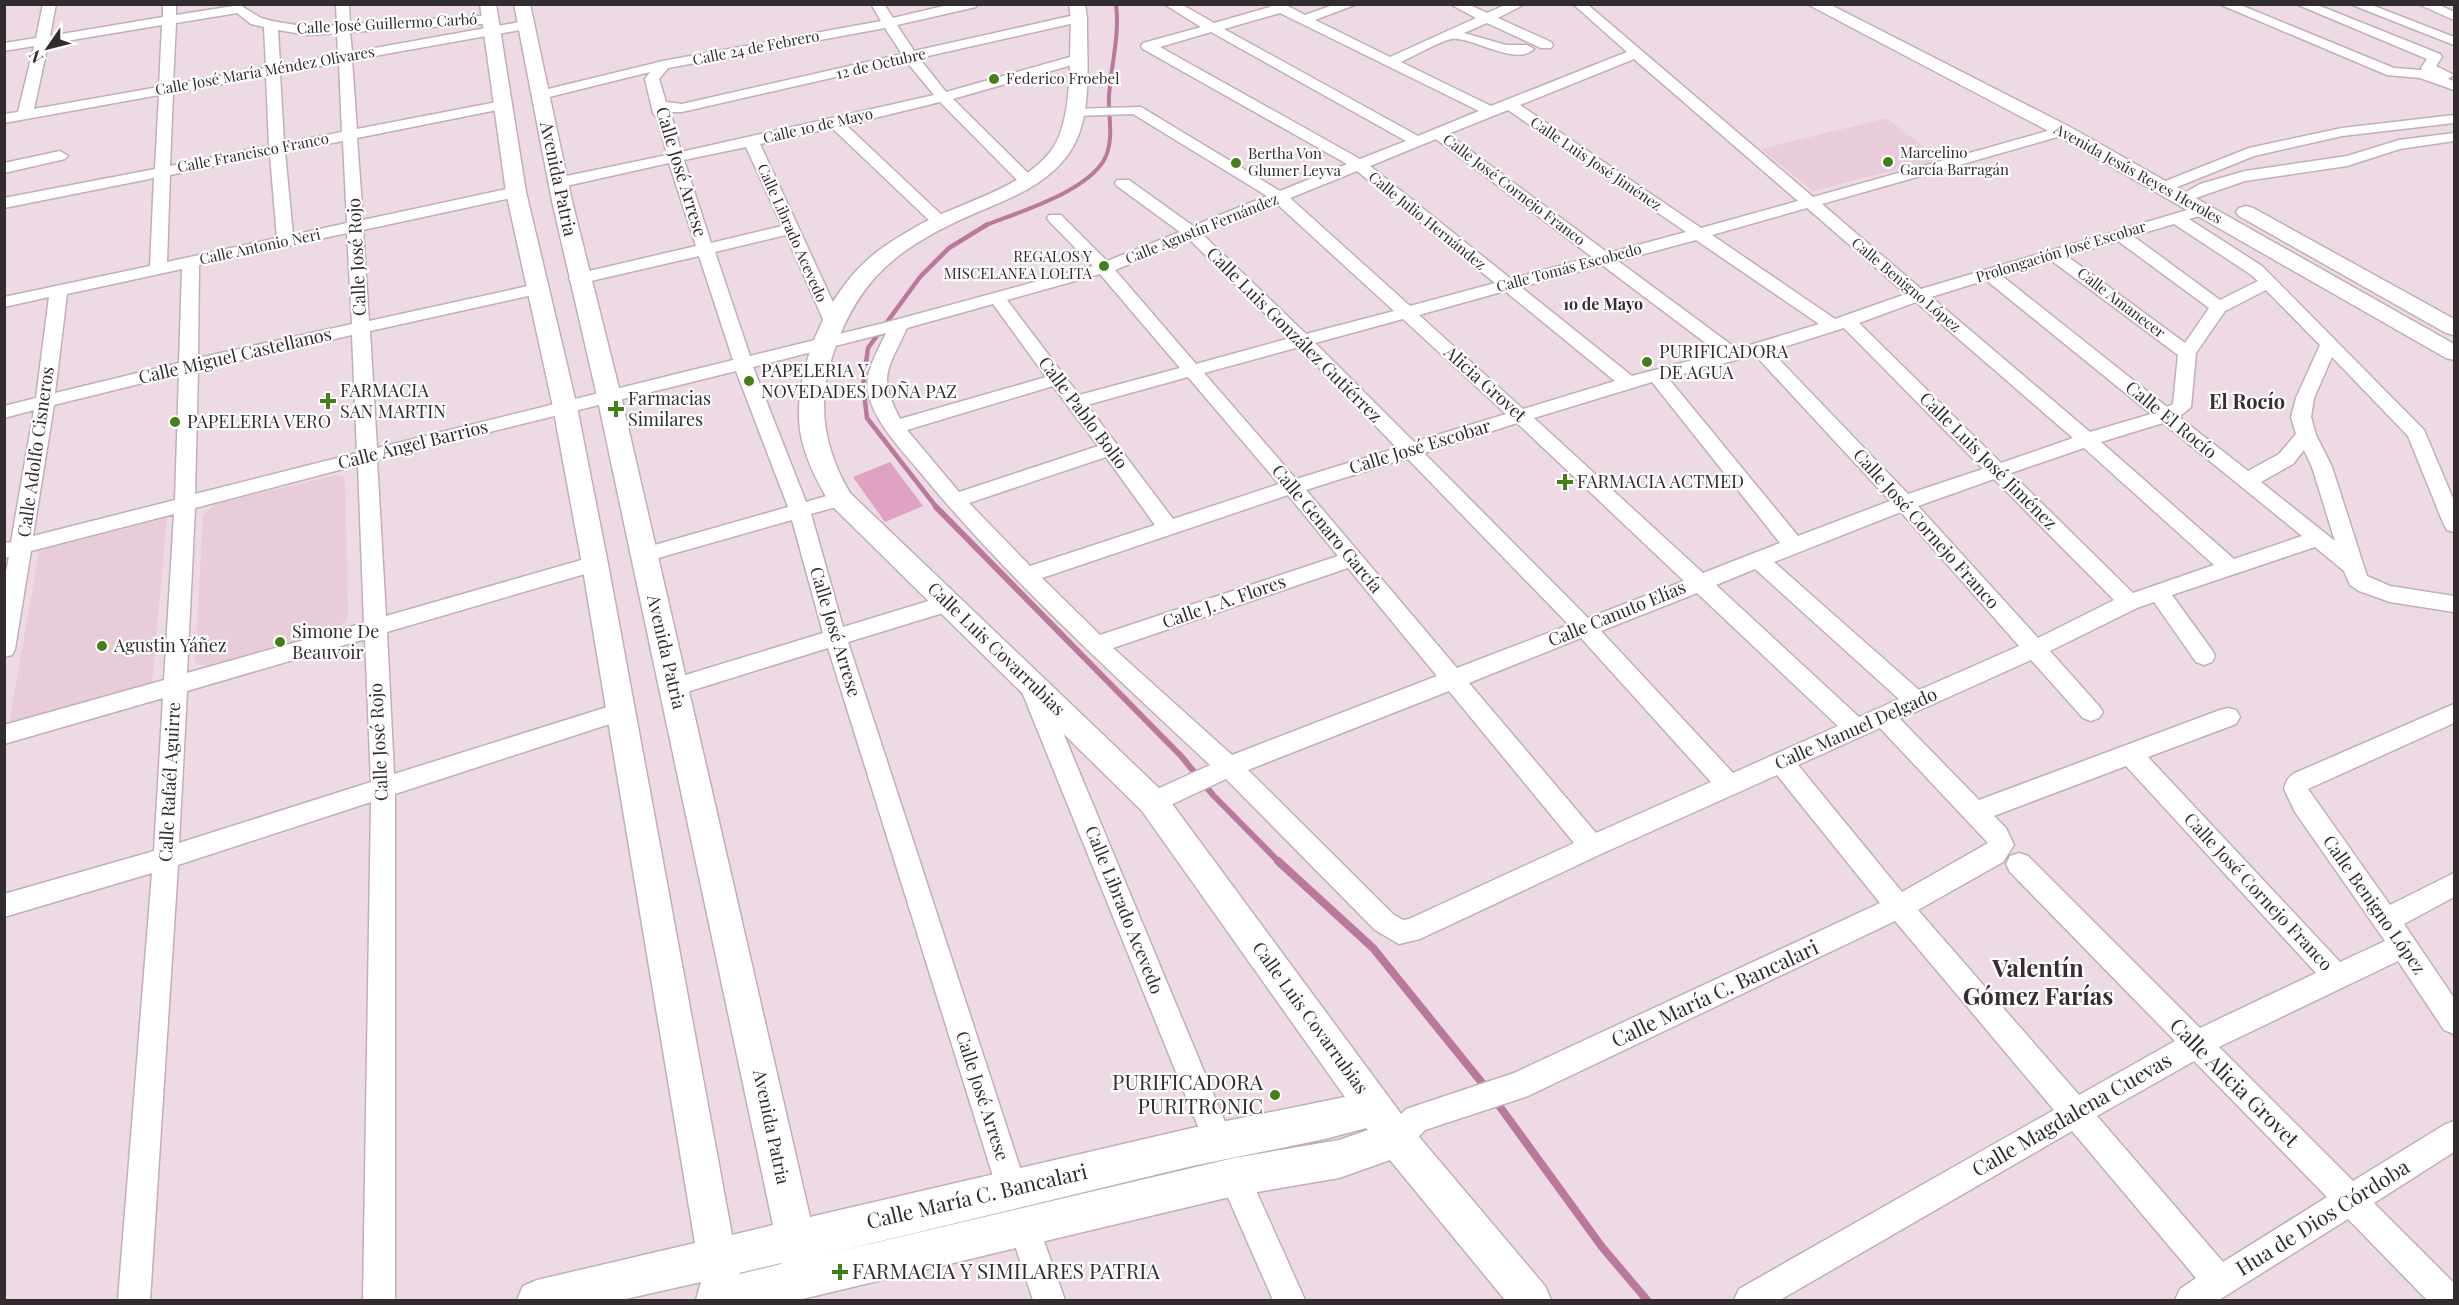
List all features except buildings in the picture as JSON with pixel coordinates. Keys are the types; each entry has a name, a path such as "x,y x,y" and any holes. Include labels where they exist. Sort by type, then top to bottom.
{"street":[{"path":"25,115 50,4"},
{"path":"158,269 170,4"},
{"path":"343,6 357,4"},
{"path":"877,4 911,58 943,97 1026,180"},
{"name":"Calle 24 de Febrero","path":"541,95 663,65 889,23 971,4"},
{"name":"Calle José Cornejo Franco","path":"1170,4 1417,141"},
{"path":"1304,19 1351,4"},
{"path":"1456,4 1546,45"},
{"path":"1389,62 1519,4"},
{"name":"Calle Benigno López","path":"1579,4 2087,440 2232,568"},
{"name":"Avenida Jesús Reyes Heroles","path":"1815,4 2454,328"},
{"name":"Avenida Jesús Reyes Heroles","path":"1844,4 2176,186 2204,210 2454,352"},
{"path":"2225,4 2392,72 2422,74 2454,86"},
{"path":"2302,4 2435,57 2428,68 2454,78"},
{"path":"2356,4 2454,42"},
{"path":"2373,4 2454,34"},
{"path":"2424,4 2454,16"},
{"name":"Calle José Rojo","path":"343,6 383,788 379,1300"},
{"path":"1211,28 1277,6 1491,112"},
{"name":"Calle José Guillermo Carbó","path":"4,47 169,21 239,7 256,21 271,26 308,31 490,18"},
{"name":"12 de Octubre","path":"663,112 911,58 1078,11"},
{"name":"Calle Luis Covarrubias","path":"1078,11 1077,59 1082,111 1062,149 1047,166 1026,180 940,222 881,259 864,274 852,290 810,390 812,440 824,471 840,499 1029,680 1163,796 1375,1107 1416,1124 1531,1300"},
{"name":"Calle José María Méndez Olivares","path":"4,119 345,57 490,18 524,15"},
{"name":"Avenida Patria","path":"524,15 578,279 609,396 807,1290"},
{"path":"490,18 516,192 565,407 594,564 717,1258 721,1300"},
{"path":"271,26 277,148 285,241"},
{"name":"Calle Julio Hernández","path":"1211,28 1148,46 1359,165 1629,383"},
{"path":"1452,34 1506,49 1527,49"},
{"name":"Calle Agustín Fernández","path":"831,336 895,326 1104,268 1636,53"},
{"name":"Calle 10 de Mayo","path":"557,183 835,123 943,97 1077,59"},
{"path":"627,74 652,79 663,65"},
{"name":"Calle José Arrese","path":"652,79 742,364 799,510 835,636 1012,1189"},
{"name":"Calle Luis José Jiménez","path":"1509,104 1698,234 1839,323 1999,471 2129,602"},
{"name":"Calle Francisco Franco","path":"4,203 502,105"},
{"name":"Alicia Grovet","path":"1082,111 1136,110 1279,197 1406,311 1857,729"},
{"path":"2176,186 2249,153 2342,132 2454,120"},
{"path":"835,123 940,222"},
{"name":"Calle Tomás Escobedo","path":"1075,402 1301,339 1698,234 2063,131"},
{"path":"2342,132 2381,150"},
{"name":"Calle José Cornejo Franco","path":"1437,133 1733,355"},
{"path":"2176,186 2349,161 2381,150 2454,137"},
{"name":"Calle Librado Acevedo","path":"751,141 791,229 831,336"},
{"path":"4,168 60,156"},
{"name":"Calle Luis González Gutiérrez","path":"1123,183 1192,232 1301,339 1584,627 1729,785"},
{"path":"2176,186 2247,264 2417,434 2454,525"},
{"name":"Prolongación José Escobar","path":"1918,295 2119,234 2176,186"},
{"name":"Calle Antonio Neri","path":"4,302 516,192"},
{"name":"Calle Genaro García","path":"1055,218 1104,268 1292,487 1592,846"},
{"path":"578,279 791,229"},
{"path":"2119,234 2218,307"},
{"name":"Calle Amanecer","path":"2054,254 2187,353"},
{"name":"Calle Rafaél Aguirre","path":"134,1300 166,858 185,506 190,262"},
{"name":"Calle El Rocío","path":"1989,274 2354,567"},
{"path":"2166,416 2177,411 2183,404 2187,353 2218,307 2268,283"},
{"name":"Calle Miguel Castellanos","path":"4,412 188,366 537,289"},
{"name":"Calle Adolfo Cisneros","path":"4,649 13,549 45,402 58,290"},
{"name":"Calle José Escobar","path":"1026,574 1292,487 1520,416 1656,375 1759,349 1918,295"},
{"name":"Calle Pablo Bolio","path":"997,298 1168,527"},
{"path":"895,326 876,380 878,395 894,427 955,501 1096,645 1225,769"},
{"name":"Calle Ángel Barrios","path":"13,549 185,506 365,457 742,364 831,336"},
{"path":"2328,346 2305,398 2301,417 2306,435 2322,467 2358,580 2367,587 2454,604"},
{"name":"Calle José Cornejo Franco","path":"1759,349 1904,503 2091,712"},
{"path":"1656,375 1793,545"},
{"path":"894,427 1058,380"},
{"name":"Calle Canuto Elías","path":"1163,796 1225,769 1793,545 1904,503 2087,440 2166,416"},
{"path":"2246,481 2286,459 2306,435"},
{"path":"955,501 1110,449"},
{"path":"644,555 840,499"},
{"name":"Calle Manuel Delgado","path":"1225,769 1384,922 1399,932 1411,931 1592,846 2036,649 2129,602 2318,538"},
{"name":"Calle J. A. Flores","path":"1096,645 1352,559"},
{"path":"1757,560 1917,702"},
{"path":"4,735 594,564"},
{"path":"2159,593 2204,656"},
{"path":"674,687 948,603"},
{"name":"Calle Librado Acevedo","path":"1029,680 1218,1141"},
{"path":"4,906 166,858 620,712"},
{"name":"Calle Benigno López","path":"2454,714 2304,780 2298,783 2296,789 2304,805 2454,1021"},
{"name":"Calle Alicia Grovet","path":"1884,717 1976,812 2010,854 2448,1300"},
{"path":"1976,812 2228,717"},
{"name":"Calle José Cornejo Franco","path":"2130,754 2337,977"},
{"path":"1781,762 1899,907 2220,1282"},
{"name":"Calle María C. Bancalari","path":"721,1300 807,1290 1024,1227 1234,1177 1340,1159 1416,1124 1518,1086 1899,907 1994,855 2010,854"},
{"path":"2386,920 2454,884"},
{"name":"Calle Magdalena Cuevas","path":"1750,1300 2196,1044 2403,945"},
{"name":"Calle María C. Bancalari","path":"537,1300 1218,1141 1325,1121 1375,1107"},
{"name":"Hua de Dios Córdoba","path":"2191,1300 2454,1135"},
{"path":"1234,1177 1289,1300"},
{"path":"1024,1227 1049,1300"}],"shaded area":[{"path":"1887,118 1939,159 1813,191 1761,149"},
{"path":"890,462 923,506 885,522 853,477"},
{"path":"336,475 345,478 348,618 335,630 207,667 195,662 203,515 216,504"},
{"path":"167,518 152,683 9,724 39,551"}],"waterway":[{"path":"986,225 1070,190 1098,168 1106,156 1110,134 1109,96 1116,39 1116,4"},
{"path":"937,508 867,418 863,385 868,348 920,277 949,248 986,225"},
{"path":"936,507 1181,756 1213,795 1278,861"},
{"path":"1278,861 1373,948 1487,1089"},
{"path":"1495,1100 1602,1247 1647,1300"}],"place":[{"name":"Federico Froebel","path":"994,79"},
{"name":"Marcelino García Barragán","path":"1888,162"},
{"name":"Bertha Von Glumer Leyva","path":"1236,163"},
{"name":"REGALOS Y MISCELANEA LOLITA","path":"1104,266"},
{"name":"PURIFICADORA DE AGUA","path":"1647,362"},
{"name":"PAPELERIA Y NOVEDADES DOÑA PAZ","path":"749,381"},
{"name":"FARMACIA SAN MARTIN","path":"328,401"},
{"name":"Farmacias Similares","path":"616,409"},
{"name":"PAPELERIA VERO","path":"175,422"},
{"name":"FARMACIA ACTMED","path":"1565,482"},
{"name":"Simone De Beauvoir","path":"280,642"},
{"name":"Agustin Yáñez","path":"102,646"},
{"name":"PURIFICADORA PURITRONIC","path":"1275,1095"},
{"name":"FARMACIA Y SIMILARES PATRIA","path":"840,1272"}],"district":[{"name":"1o de Mayo","path":"1603,304"},
{"name":"El Rocío","path":"2247,402"},
{"name":"Valentín Gómez Farías","path":"2038,983"}]}
